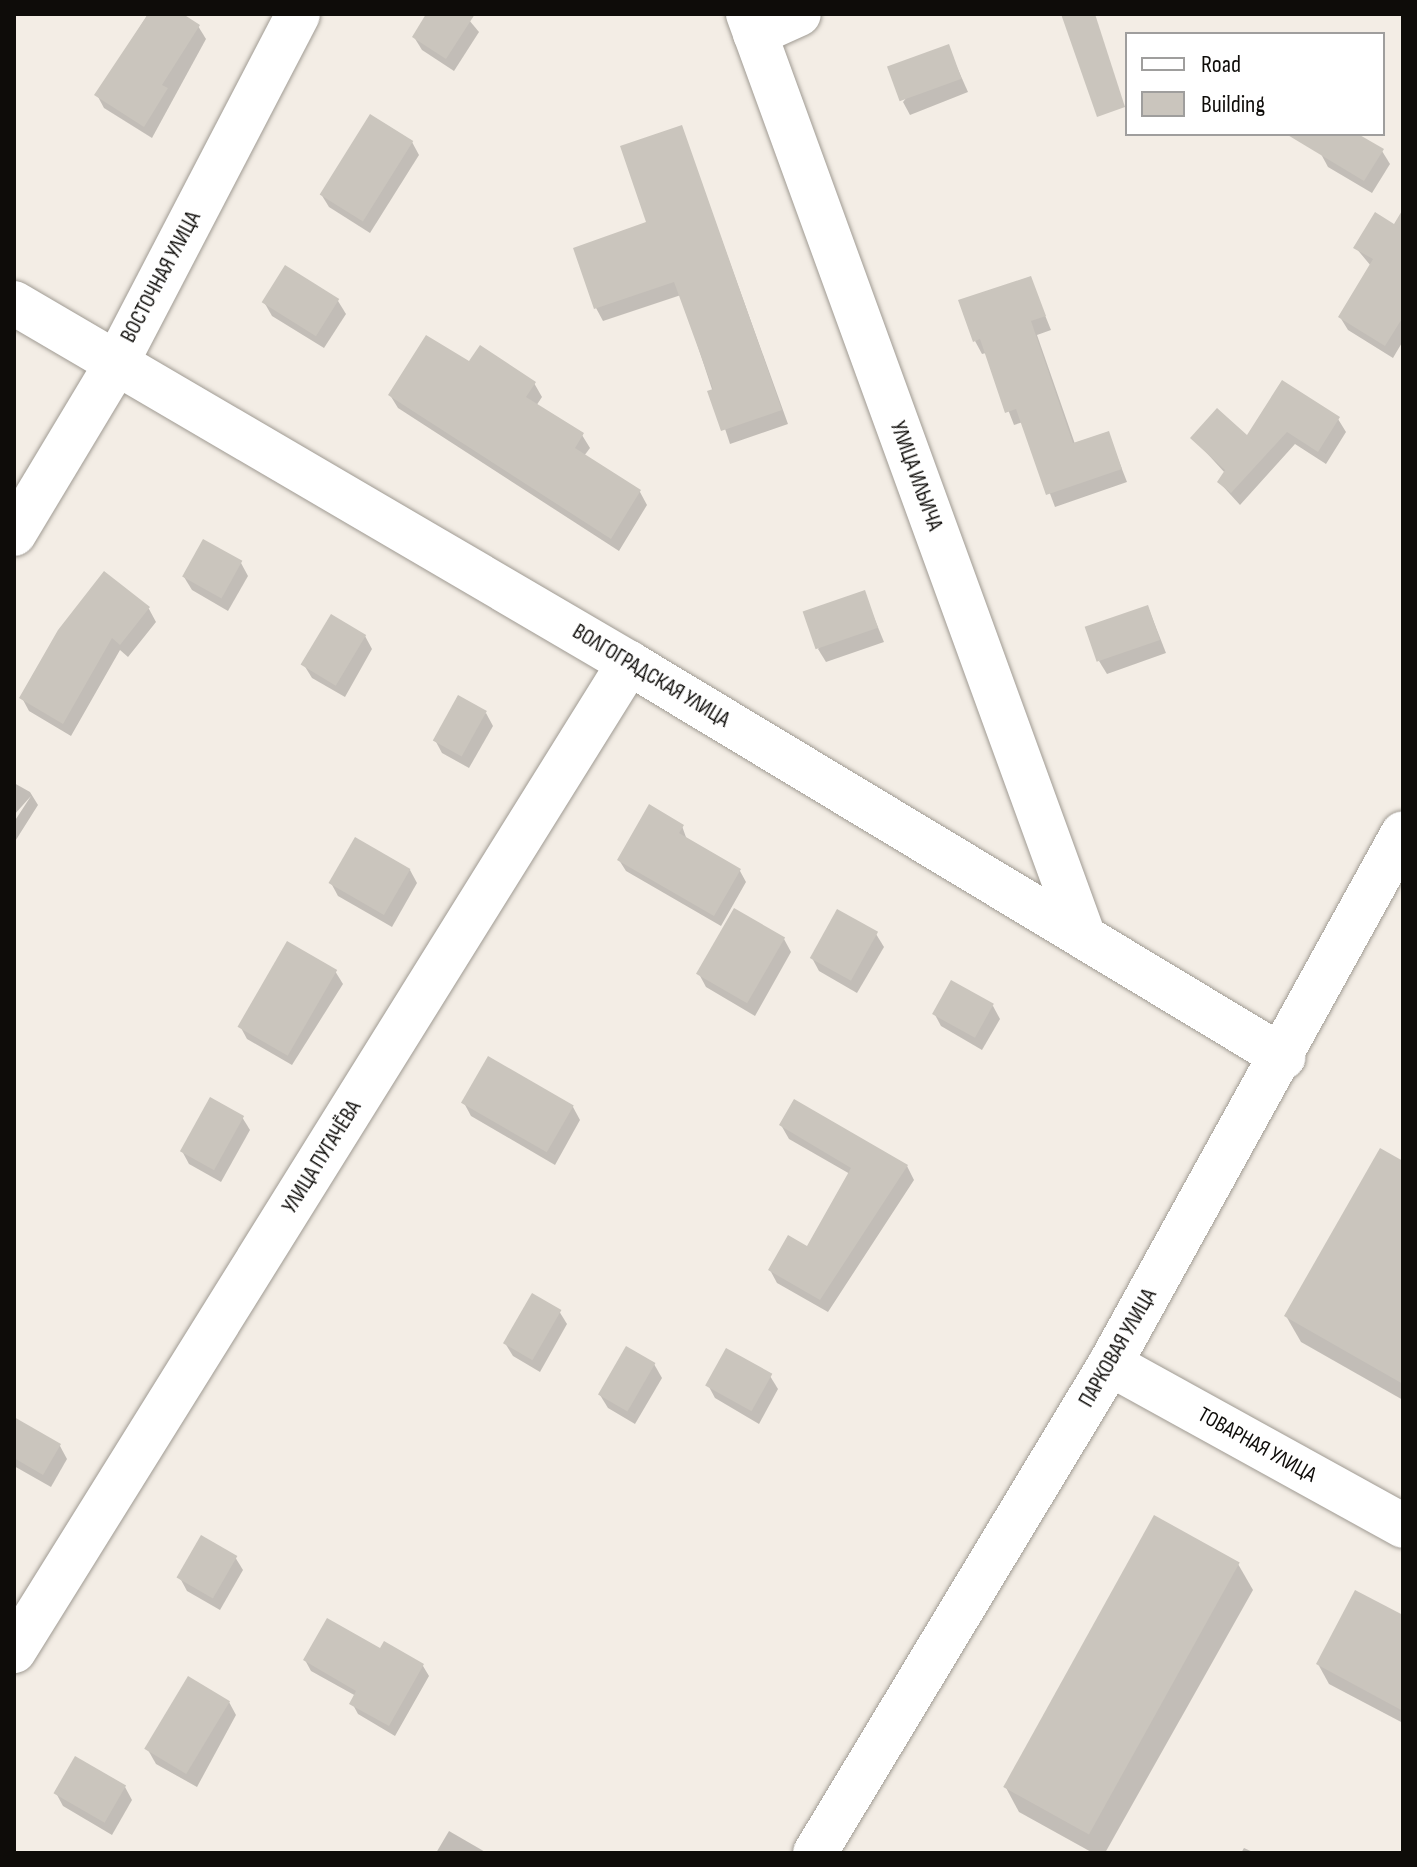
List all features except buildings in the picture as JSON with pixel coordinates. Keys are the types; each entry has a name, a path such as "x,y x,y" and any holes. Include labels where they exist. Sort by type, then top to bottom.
{"street":[{"name":"ВОСТОЧНАЯ УЛИЦА","path":"14,534 116,364 298,14"},
{"path":"752,24 799,14"},
{"name":"УЛИЦА ИЛЬИЧА","path":"752,24 1084,937"},
{"name":"ВОЛГОГРАДСКАЯ УЛИЦА","path":"14,303 629,663 1283,1057"},
{"name":"УЛИЦА ПУГАЧЁВА","path":"14,1651 629,663"},
{"name":"ПАРКОВАЯ УЛИЦА","path":"815,1853 1110,1364 1283,1057 1403,833"},
{"name":"ТОВАРНАЯ УЛИЦА","path":"1110,1364 1403,1526"}]}
